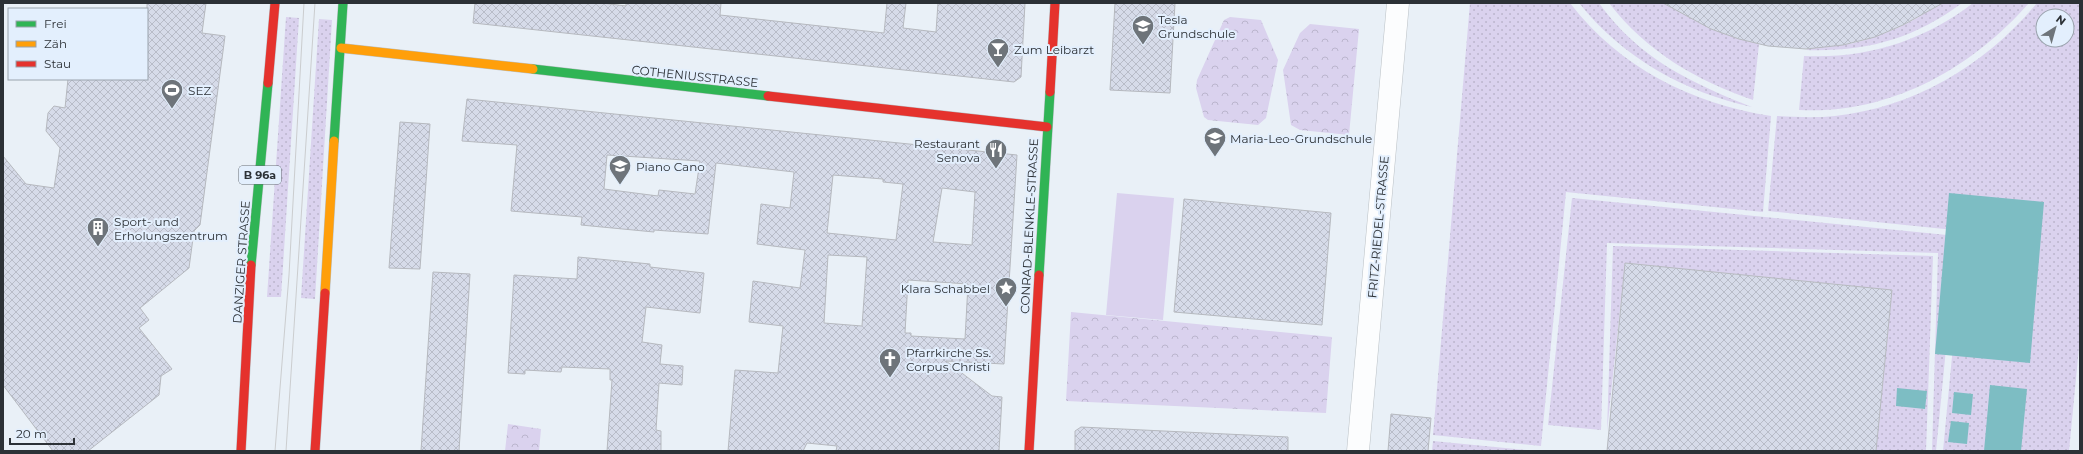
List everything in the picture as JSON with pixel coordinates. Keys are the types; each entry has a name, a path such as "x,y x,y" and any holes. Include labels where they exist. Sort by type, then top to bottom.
{"street":[{"name":"DANZIGER STRASSE","path":"241,451 252,266 275,3"},
{"path":"315,451 343,3"},
{"name":"CONRAD-BLENKLE-STRASSE","path":"1029,451 1055,3"},
{"name":"FRITZ-RIEDEL-STRASSE","path":"1358,451 1398,3"},
{"name":"COTHENIUSSTRASSE","path":"341,48 1047,127"}],"green space":[{"path":"1470,3 1570,3 1589,26 1611,46 1634,64 1659,79 1686,92 1713,102 1771,116 1763,212 1566,192 1541,446 1433,435"},
{"path":"1579,3 1599,3 1614,22 1631,39 1648,54 1667,67 1708,88 1752,107 1702,92 1656,70 1615,40 1596,23"},
{"path":"1609,3 1667,3 1711,29 1759,44 1753,100 1712,84 1693,74 1656,50 1639,36"},
{"path":"1940,3 1962,3 1926,26 1888,41 1849,49 1806,50 1854,43 1877,36 1910,22"},
{"path":"1973,3 2029,3 2006,27 1981,48 1954,67 1926,83 1896,96 1865,105 1832,110 1799,110 1804,56 1850,54 1872,51 1893,45 1935,28"},
{"path":"2037,3 2080,3 2080,337 2069,451 1943,451 1964,231 1768,211 1777,116 1835,116 1893,104 1920,93 1947,79 1972,63 2017,25"},
{"path":"286,17 299,18 281,297 267,297"},
{"path":"1230,17 1261,20 1278,60 1266,118 1258,125 1208,120 1204,117 1196,88 1197,80 1224,20"},
{"path":"319,19 332,20 315,299 301,298"},
{"path":"1310,24 1359,29 1349,135 1300,130 1291,125 1283,70 1300,33"},
{"path":"1117,193 1174,198 1163,320 1106,315"},
{"path":"1572,198 1957,236 1936,451 1932,451 1938,253 1607,243 1601,430 1548,425"},
{"path":"1613,246 1933,256 1926,451 1876,451 1892,290 1625,263 1607,431"},
{"path":"1071,312 1332,337 1326,413 1066,401"},
{"path":"508,424 541,429 539,451 505,451"},
{"path":"1433,441 1536,451 1432,451"}],"water":[{"path":"1949,193 2044,202 2030,363 1935,354"},
{"path":"1990,385 2027,389 2021,451 1984,451"},
{"path":"1897,388 1927,391 1925,409 1896,406"},
{"path":"1954,392 1973,394 1971,415 1952,413"},
{"path":"1951,421 1969,423 1967,444 1948,442"}],"building":[{"name":"Sport- und Erholungszentrum","path":"147,3 206,3 202,33 225,36 200,225 194,231 189,268 140,308 149,320 139,328 172,369 161,376 159,395 88,451 53,451 3,385 3,156 26,184 54,188 60,148 46,131 48,113 54,106 65,108 68,80 148,80"},
{"path":"475,3 602,3 626,6 626,3 721,3 720,15 884,33 887,3 906,3 903,28 936,32 938,3 1025,3 1021,77 1014,82 473,23"},
{"name":"Tesla Grundschule","path":"1115,3 1175,3 1170,93 1110,90"},
{"path":"1663,3 1943,3 1903,25 1875,37 1843,45 1806,49 1768,46 1739,39 1711,29"},
{"path":"467,99 1017,155 1004,364 946,361 992,396 1002,397 999,451 836,451 837,446 807,443 803,451 728,451 735,370 778,373 783,326 749,322 753,281 800,288 805,250 757,244 761,204 790,208 794,172 716,163 708,234 654,230 654,232 581,225 582,217 511,211 517,145 462,141","holes":["607,155 700,161 695,194 659,190 658,196 604,189","833,175 883,179 883,182 903,184 896,240 827,233","942,188 975,192 972,245 933,242","828,255 867,257 862,326 824,323","908,280 968,284 965,339 911,336 911,333 905,333"]},
{"path":"400,122 430,124 420,269 389,268"},
{"path":"1184,199 1331,213 1322,325 1174,312"},
{"path":"578,257 650,264 650,267 704,273 700,313 646,307 642,342 662,345 660,364 683,366 682,385 659,383 656,430 661,431 661,451 607,451 612,380 610,380 610,369 562,367 561,372 525,370 525,374 508,373 514,275 577,279"},
{"path":"1625,263 1892,290 1876,451 1607,451"},
{"path":"433,272 470,274 459,451 421,451"},
{"path":"1391,414 1431,418 1428,451 1388,451"},
{"path":"1081,427 1288,437 1288,451 1075,451 1075,431"}],"tram line":[{"path":"275,451 289,275 304,3"},
{"path":"286,451 315,3"}],"traffic: fast":[{"path":"334,141 343,3"},
{"path":"533,69 768,96"},
{"path":"251,265 268,83"},
{"path":"1039,275 1050,92"}],"traffic: slow":[{"path":"341,48 533,69"},
{"path":"325,293 334,141"}],"traffic: jam":[{"path":"268,83 275,3"},
{"path":"1050,92 1055,3"},
{"path":"768,96 1047,127"},
{"path":"241,451 251,265"},
{"path":"1029,451 1039,275"},
{"path":"315,451 325,293"}],"place":[{"name":"Tesla Grundschule","path":"1143,46"},
{"name":"Zum Leibarzt","path":"998,68"},
{"name":"SEZ","path":"172,110"},
{"name":"Maria-Leo-Grundschule","path":"1215,158"},
{"name":"Restaurant Senova","path":"996,170"},
{"name":"Piano Cano","path":"620,186"},
{"name":"Sport- und Erholungszentrum","path":"98,248"},
{"name":"Klara Schabbel","path":"1006,308"},
{"name":"Pfarrkirche Ss. Corpus Christi","path":"890,378"}]}
